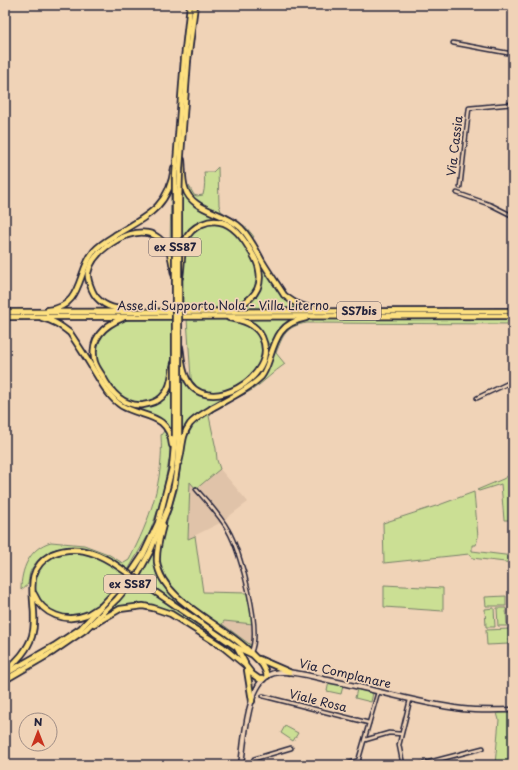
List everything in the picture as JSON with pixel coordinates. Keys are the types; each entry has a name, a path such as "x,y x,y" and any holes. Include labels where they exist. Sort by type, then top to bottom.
{"highway":[{"name":"ex SS87","path":"179,436 175,359 175,177 190,5"},
{"name":"ex SS87","path":"186,59 195,5"},
{"name":"ex SS87","path":"5,672 54,646 80,628 127,580 143,555 158,523 174,468 179,436 180,344 178,154"},
{"path":"14,312 51,309 64,305 74,296 90,257 96,249 148,216 165,199 173,177 178,154"},
{"path":"178,154 185,188 191,200 202,207 234,222 243,230 257,260 260,271 259,283 255,293 247,301 237,307 205,311"},
{"path":"179,283 185,240 196,227 212,221 224,223 238,231 247,240 284,295 292,302 301,306 313,308 348,311"},
{"path":"141,311 106,306 94,296 88,273 93,260 112,240 137,233 148,233 156,237 162,241 167,248 171,257 175,279"},
{"name":"Asse di Supporto Nola - Villa Literno","path":"5,312 513,311"},
{"path":"30,316 49,320 61,326 70,333 101,378 112,391 125,402 138,406 153,403 162,397 167,391 172,379 175,359"},
{"path":"180,344 182,365 186,378 193,387 200,392 212,395 226,394 242,384 258,371 264,363 266,350 263,339 255,327 243,321 212,316"},
{"path":"174,468 181,457 179,436 190,424 204,413 247,388 261,376 264,372 276,339 288,324 297,320 320,316"},
{"name":"Asse di Supporto Nola - Villa Literno","path":"5,317 513,316"},
{"path":"127,317 114,322 97,335 94,346 94,360 110,395 122,405 157,419 162,423 170,434 174,468"},
{"name":"ex SS87","path":"5,680 53,652 85,630 117,599 138,574 150,552 168,508 174,486 174,468"},
{"path":"85,630 120,609 144,606 153,608 171,614 224,647 245,665 252,674 259,679 265,678 264,666 242,643 174,594 161,577 157,556 168,508"},
{"path":"5,672 18,660 32,636 34,619 32,589 33,574 41,560 52,554 67,549 87,551 99,555 236,647 290,672"},
{"path":"32,589 36,600 42,608 52,615 64,618 78,618 88,614 106,602"},
{"path":"236,647 242,656 248,672 252,701"},
{"path":"245,665 245,659 247,657 255,657"}],"main road":[{"name":"Via Complanare","path":"265,678 277,672 290,672 349,684 410,700 461,709 513,710"},
{"path":"241,765 252,701 258,685 265,678"}],"street":[{"path":"453,43 513,54"},
{"name":"Via Cassia","path":"460,187 469,108 513,104"},
{"path":"458,193 491,205 513,216"},
{"path":"477,398 513,381"},
{"path":"196,489 223,520 230,532 237,552 248,588 253,617 254,641 250,653"},
{"path":"357,765 378,692"},
{"name":"Viale Rosa","path":"263,696 369,723"},
{"path":"403,765 399,748 410,700"},
{"path":"364,740 389,733 401,734"},
{"path":"253,765 254,759 290,748"},
{"path":"418,765 483,748"},
{"path":"343,765 359,760"}],"shaded area":[{"path":"220,469 248,502 220,523 188,539 190,482 196,489"},
{"path":"224,621 253,624 252,646 222,624"}],"green space":[{"path":"218,167 219,205 221,211 242,224 250,231 254,237 248,240 279,290 285,298 299,308 240,308 251,300 257,292 261,277 260,269 254,254 246,240 243,242 256,263 258,273 258,279 254,292 250,297 239,305 228,308 183,307 183,266 186,246 173,246 172,253 170,248 171,189 189,186 194,195 203,195 205,184 204,172 213,172"},
{"path":"513,318 513,324 307,323 294,326 286,332 276,353 285,364 261,384 218,408 209,416 220,469 196,489 190,482 188,539 195,536 203,592 247,593 253,624 224,621 222,624 252,646 252,649 173,590 167,583 159,559 160,546 177,490 184,445 188,433 184,431 183,433 172,433 159,419 125,405 118,399 120,396 104,374 97,357 99,339 108,327 117,322 128,320 172,319 172,361 169,383 183,383 183,374 186,381 191,378 187,319 227,319 247,325 258,334 262,340 264,354 259,368 240,384 242,386 256,375 266,361 268,354 268,346 265,338 254,324 244,319 296,319 281,329 265,366 256,378 243,387 245,390 258,381 265,372 270,363 279,336 283,331 288,326 302,321 321,319"},
{"path":"164,431 169,437 170,455 162,498 150,532 128,570 118,567 87,549 72,546 65,547 50,552 37,561 29,575 28,584 21,590 21,582 28,561 37,549 51,542 84,545 108,554 124,563 129,560 137,545 154,499 160,468 161,435"},
{"path":"513,473 513,520 504,520 501,484 479,491 477,490"},
{"path":"474,492 478,537 476,545 472,545 472,551 513,556 513,563 472,558 469,554 384,563 383,523"},
{"path":"156,545 156,553 165,585 240,646 194,615 191,620 236,650 236,653 175,615 151,605 127,606 106,614 139,574"},
{"path":"67,551 79,551 97,557 126,574 110,595 95,608 72,616 57,614 45,607 38,596 35,584 37,572 46,561 61,553"},
{"path":"384,585 443,588 443,611 384,607"},
{"path":"506,596 506,606 486,606 485,597"},
{"path":"494,608 495,627 486,627 485,609"},
{"path":"497,608 506,608 507,626 498,626"},
{"path":"509,629 509,644 487,645 486,630"},
{"path":"329,682 343,686 341,694 327,691"},
{"path":"357,689 373,693 371,702 355,698"},
{"path":"513,712 511,754 513,755 513,765 495,765 499,720 497,713"},
{"path":"285,726 298,733 293,741 281,733"}]}
